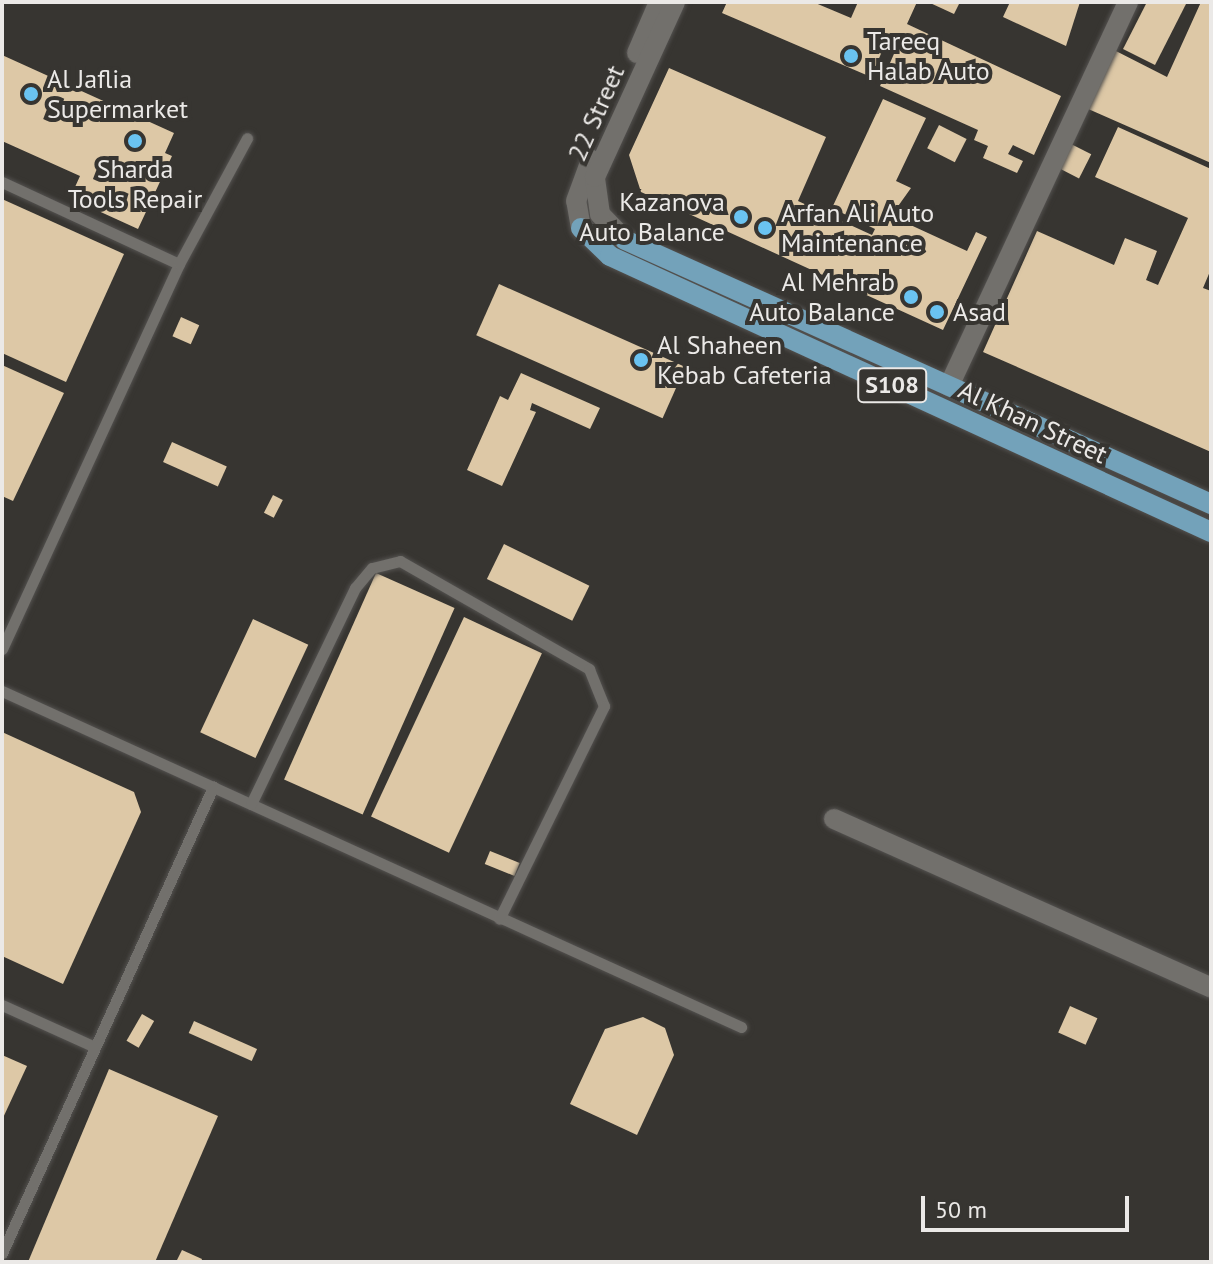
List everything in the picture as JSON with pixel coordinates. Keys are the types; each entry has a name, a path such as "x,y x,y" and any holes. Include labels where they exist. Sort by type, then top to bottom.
{"main road":[{"name":"Al Khan Street","path":"581,228 610,256 1211,532"},
{"name":"Al Khan Street","path":"625,240 1211,504"}],"street":[{"name":"22 Street","path":"581,228 578,188 659,2"},
{"name":"22 Street","path":"625,240 600,214 595,177 675,2"},
{"path":"949,386 1128,2"},
{"path":"834,819 1211,988"}],"lane":[{"path":"2,649 179,264 247,138"},
{"path":"2,182 179,264"},
{"path":"251,804 355,588 372,568 400,561 589,669 604,706 499,919"},
{"path":"2,691 741,1027"},
{"path":"2,1253 213,787"},
{"path":"2,1005 95,1047"}],"building":[{"path":"727,2 813,2 851,18 858,2 917,2 907,24 1061,96 1034,155 1013,145 1008,154 1023,161 1017,173 983,158 988,146 974,140 978,130 880,86 900,40 889,35 871,77 722,13"},
{"path":"928,2 960,2 954,14"},
{"path":"1010,2 1080,2 1066,46 1003,17"},
{"path":"1147,2 1187,2 1155,65 1123,49"},
{"path":"1201,2 1211,2 1211,163 1086,108 1112,49 1167,77"},
{"path":"2,55 174,133 165,153 172,156 138,229 70,198 80,176 2,141"},
{"path":"669,68 826,137 798,201 872,235 875,229 832,208 883,99 926,118 896,181 911,188 891,216 967,251 976,232 987,237 943,330 641,192 629,155"},
{"path":"939,125 967,139 955,162 927,148"},
{"path":"1118,127 1211,169 1211,269 1203,288 1211,291 1211,452 983,352 1037,231 1114,265 1125,238 1157,251 1146,280 1158,285 1188,218 1095,177"},
{"path":"1069,143 1091,154 1079,178 1057,167"},
{"path":"2,199 124,254 66,382 2,353"},
{"path":"499,284 685,367 663,418 476,335"},
{"path":"181,317 199,325 191,344 172,336"},
{"path":"2,365 64,393 13,501 2,496"},
{"path":"521,373 600,408 590,429 532,403 530,410 536,412 502,486 467,470 500,396 508,400"},
{"path":"172,442 227,466 218,487 163,462"},
{"path":"273,495 283,500 274,518 264,513"},
{"path":"504,544 589,586 572,621 487,579"},
{"path":"376,573 455,608 363,814 284,779"},
{"path":"464,617 542,653 449,853 371,816"},
{"path":"253,619 308,645 255,758 200,732"},
{"path":"2,732 134,792 141,812 63,984 2,956"},
{"path":"490,851 520,863 514,876 485,864"},
{"path":"1070,1006 1097,1018 1086,1045 1058,1032"},
{"path":"142,1014 154,1021 139,1048 127,1041"},
{"path":"643,1017 665,1028 674,1055 637,1135 570,1104 605,1029"},
{"path":"194,1021 257,1049 252,1061 189,1033"},
{"path":"2,1055 27,1066 2,1120"},
{"path":"109,1069 218,1116 155,1262 28,1262"},
{"path":"182,1250 202,1259 201,1262 176,1262"}],"place":[{"name":"Tareeq Halab Auto","path":"851,56"},
{"name":"Al Jaflia Supermarket","path":"31,94"},
{"name":"Sharda Tools Repair","path":"135,141"},
{"name":"Kazanova Auto Balance","path":"741,217"},
{"name":"Arfan Ali Auto Maintenance","path":"765,228"},
{"name":"Al Mehrab Auto Balance","path":"911,297"},
{"name":"Asad","path":"937,312"},
{"name":"Al Shaheen Kebab Cafeteria","path":"641,360"}]}
